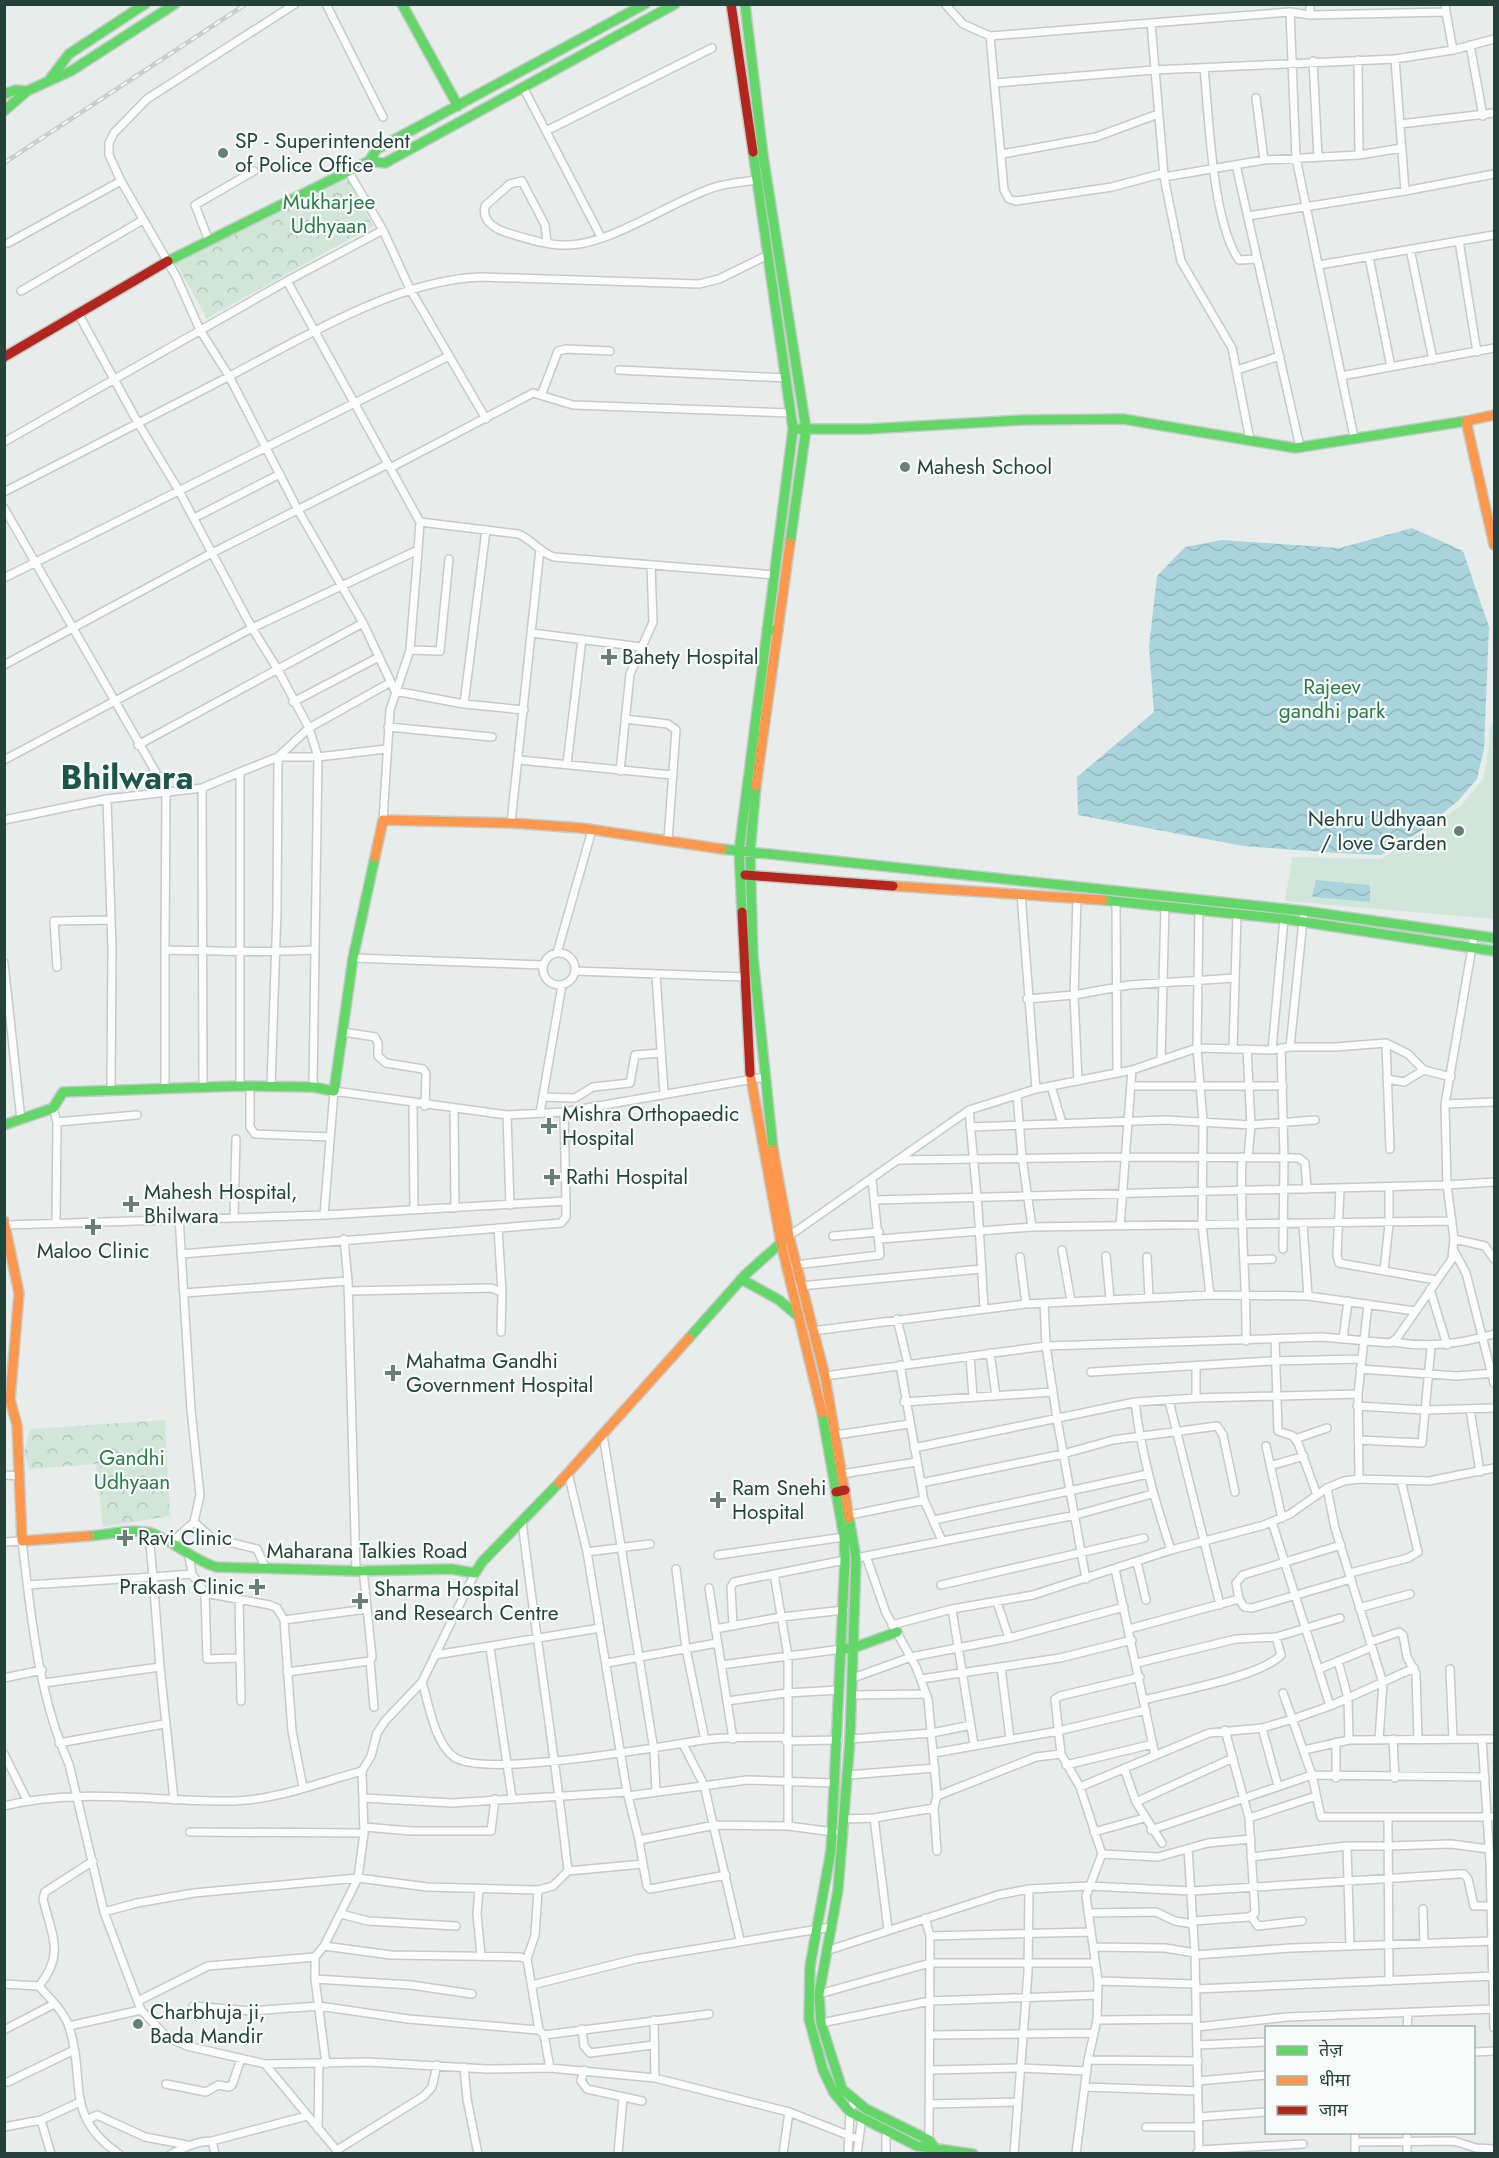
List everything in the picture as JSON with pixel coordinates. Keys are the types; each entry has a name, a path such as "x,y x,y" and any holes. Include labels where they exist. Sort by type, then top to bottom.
{"main road":[{"path":"50,79 69,54 145,4"},
{"path":"4,111 22,98 27,91 85,64 175,4"},
{"path":"402,4 458,106"},
{"path":"4,357 168,261 369,161 382,147 645,4"},
{"path":"369,161 385,162 675,4"},
{"path":"731,4 793,429 775,575 773,630 750,852 753,956 771,1135 792,1266 808,1332 817,1386 840,1491 845,1560 832,1832 827,1886 816,1929 808,1991 808,2019 823,2070 834,2093 850,2112 863,2114 917,2145"},
{"path":"745,4 762,144 806,429 739,851 738,875 750,1079 781,1243 792,1266"},
{"path":"4,94 16,90 27,91"},
{"path":"793,429 868,429 1023,420 1123,419 1300,447 1494,415"},
{"path":"1466,421 1494,545"},
{"path":"4,1125 53,1108 63,1092 111,1088 245,1086 313,1087 334,1091 353,958 383,820 511,823 592,830 739,851 1304,911 1494,938"},
{"path":"738,875 751,874 1116,901 1284,919 1494,951"},
{"path":"5,1223 19,1293 7,1398 17,1425 22,1541"},
{"name":"Maharana Talkies Road","path":"22,1541 149,1533 171,1543 189,1556 216,1567 451,1569 475,1573 482,1562 568,1473 741,1279 789,1236"},
{"path":"741,1279 779,1300 799,1317 808,1332 825,1376 842,1474 840,1491 850,1515 861,1557 853,1648 844,1833 819,1994 820,2023 842,2089 863,2114 886,2132 917,2145 932,2144 973,2154"},
{"path":"796,1286 799,1317"},
{"path":"842,1649 853,1648 894,1629"}],"street":[{"path":"295,4 147,99 114,133 109,143 109,155 142,220 168,261 200,330 229,376 298,510 363,623 395,691"},
{"path":"326,4 382,117"},
{"path":"945,4 963,24 990,36 1290,12 1310,15 1445,8 1453,50"},
{"path":"1310,4 1310,15"},
{"path":"1290,12 1296,158 1354,437"},
{"path":"1151,23 1164,175 1181,261 1228,337 1237,370 1250,440"},
{"path":"990,36 1005,194 1016,201 1112,187 1164,175 1264,160 1359,155 1402,148"},
{"path":"995,83 1154,70 1395,59 1453,50 1494,39"},
{"path":"1470,45 1483,116"},
{"path":"546,132 712,48"},
{"path":"1395,59 1405,191"},
{"path":"1358,60 1359,155"},
{"path":"1313,61 1318,157"},
{"path":"1204,68 1213,169 1235,254 1242,262 1257,259"},
{"path":"523,87 601,237"},
{"path":"1256,98 1264,160"},
{"path":"1400,124 1494,113"},
{"path":"1002,154 1096,137 1158,114"},
{"path":"1236,165 1300,447"},
{"path":"209,241 195,205 254,171"},
{"path":"348,171 383,230 410,289 486,419"},
{"path":"1248,216 1494,174"},
{"path":"547,242 541,215 522,181 510,184 485,206 485,216 494,227 547,242 569,245 601,237 713,187 757,180"},
{"path":"8,243 121,181"},
{"path":"21,291 142,220"},
{"path":"4,442 115,381 287,281 383,230"},
{"path":"1319,265 1494,235"},
{"path":"1459,241 1477,351"},
{"path":"1410,249 1433,360"},
{"path":"4,492 316,330 410,289 460,278 481,277 699,284 719,279 768,255"},
{"path":"1369,256 1391,367"},
{"path":"287,281 420,522 410,650 395,691 388,727 383,820"},
{"path":"79,315 138,423 178,489 252,628 278,670 293,702 309,728 318,757 313,1087"},
{"path":"1341,376 1494,348"},
{"path":"542,393 558,351 566,349 610,351"},
{"path":"4,578 178,489 449,356"},
{"path":"1237,370 1280,356"},
{"path":"619,370 786,378"},
{"path":"4,665 213,553 486,419 527,395 542,393 573,405 791,413"},
{"path":"194,518 280,474"},
{"path":"4,508 138,745 166,790 165,1087"},
{"path":"420,522 525,537 554,557 775,575"},
{"path":"464,704 486,530"},
{"path":"511,823 540,549"},
{"path":"4,760 252,628 418,550"},
{"path":"410,650 438,652 442,648 449,559"},
{"path":"620,771 629,681 653,622 651,565"},
{"path":"138,745 363,623"},
{"path":"532,633 641,647"},
{"path":"567,764 582,639"},
{"path":"293,702 379,657"},
{"path":"271,1086 276,952 278,757 309,728 391,682"},
{"path":"395,691 464,704 524,710"},
{"path":"625,719 668,724 676,730 668,840"},
{"path":"388,727 492,737"},
{"path":"4,820 108,799 166,790 202,788 278,757 318,757 386,749"},
{"path":"519,760 672,776"},
{"path":"240,772 239,951 245,1086 250,1127 255,1134 330,1137"},
{"path":"202,788 202,1087"},
{"path":"108,799 111,1088"},
{"path":"557,953 592,830"},
{"path":"1022,894 1027,999 1036,1089"},
{"path":"1077,898 1074,995 1078,1081"},
{"path":"1116,901 1117,1073"},
{"path":"1161,1059 1165,906"},
{"path":"1198,910 1197,1048 1202,1086 1204,1157 1202,1225 1210,1295"},
{"path":"1290,1047 1304,911"},
{"path":"1233,1049 1238,914"},
{"path":"1272,1050 1284,919"},
{"path":"57,968 54,921 111,920"},
{"path":"1393,1342 1436,1280 1447,1268 1454,1251 1447,1185 1445,1104 1474,936"},
{"path":"165,950 276,952 315,950"},
{"path":"557,953 570,957 575,971 571,980 562,986 551,984 543,976 543,965 551,954 557,953"},
{"path":"353,958 543,965"},
{"path":"4,963 21,1120"},
{"path":"575,971 744,977"},
{"path":"656,975 664,1093"},
{"path":"1027,999 1074,995 1116,987 1163,982 1235,978"},
{"path":"540,1113 562,986"},
{"path":"343,1032 375,1037 378,1043 378,1056 386,1063 423,1068 426,1073 425,1106"},
{"path":"789,1236 969,1110 1036,1089 1132,1070 1197,1048 1272,1050 1290,1047 1335,1047 1386,1043 1408,1054 1424,1070 1451,1077"},
{"path":"1386,1043 1390,1149"},
{"path":"1281,1048 1284,1122 1283,1249"},
{"path":"1246,1341 1247,1294 1240,1191 1251,1125 1247,1087 1247,1049"},
{"path":"543,1097 575,1098 593,1087 630,1083 635,1055 661,1053"},
{"path":"1120,1226 1132,1070"},
{"path":"1387,1078 1404,1082 1424,1070"},
{"path":"324,1215 334,1091 425,1106 507,1115 564,1112 765,1077"},
{"path":"1051,1086 1062,1123"},
{"path":"1131,1086 1283,1086"},
{"path":"1017,1095 1022,1157 1032,1227"},
{"path":"1445,1104 1494,1102"},
{"path":"413,1104 414,1210"},
{"path":"53,1108 57,1122 56,1222"},
{"path":"454,1109 455,1208"},
{"path":"969,1110 984,1308"},
{"path":"181,1254 561,1223 566,1217 564,1112"},
{"path":"57,1122 137,1115"},
{"path":"507,1115 510,1205"},
{"path":"970,1127 1128,1121 1203,1121 1251,1125 1315,1120"},
{"path":"234,1216 236,1139"},
{"path":"900,1160 1124,1156 1284,1157 1303,1159 1307,1190"},
{"path":"792,1266 876,1257 881,1253 872,1180"},
{"path":"875,1200 1307,1190 1494,1182"},
{"path":"1384,1271 1389,1224 1389,1187"},
{"path":"1340,1189 1337,1256 1339,1263 1436,1280"},
{"path":"5,1223 324,1215 566,1201"},
{"path":"171,1543 194,1522 200,1495 191,1410 179,1217"},
{"path":"832,1236 980,1233 1032,1227 1389,1224 1452,1221"},
{"path":"1303,1224 1308,1296"},
{"path":"498,1228 502,1292 501,1332"},
{"path":"344,1239 348,1281 359,1570 367,1609 374,1707"},
{"path":"1454,1239 1485,1246 1494,1259"},
{"path":"1062,1250 1071,1301"},
{"path":"1454,1251 1466,1273 1494,1383"},
{"path":"1106,1256 1110,1299"},
{"path":"1020,1257 1026,1304"},
{"path":"1146,1257 1149,1297"},
{"path":"1244,1260 1272,1259"},
{"path":"796,1286 981,1269"},
{"path":"184,1293 348,1281"},
{"path":"348,1291 484,1286 502,1292"},
{"path":"1430,1289 1447,1345"},
{"path":"808,1332 984,1308 1149,1297 1247,1294 1308,1296 1415,1311"},
{"path":"1343,1339 1347,1301"},
{"path":"1044,1303 1046,1346 1057,1419 1086,1579"},
{"path":"1359,1479 1357,1406 1360,1359 1368,1304"},
{"path":"897,1319 904,1365 904,1402 916,1462 924,1500 942,1541"},
{"path":"825,1376 1046,1346 1343,1339 1431,1347 1494,1334"},
{"path":"1275,1339 1278,1431 1295,1439 1304,1456 1317,1495"},
{"path":"1358,1440 1420,1444 1423,1440 1431,1347"},
{"path":"990,1353 996,1395"},
{"path":"970,1356 974,1397"},
{"path":"1091,1372 1196,1368 1274,1361 1360,1359"},
{"path":"1196,1368 1196,1398"},
{"path":"1360,1369 1474,1376 1493,1374"},
{"path":"904,1402 1053,1392"},
{"path":"914,1448 1135,1402 1276,1395 1358,1394"},
{"path":"1169,1401 1220,1605"},
{"path":"1135,1402 1139,1436 1152,1494 1171,1550"},
{"path":"1357,1406 1425,1410 1494,1408"},
{"path":"1470,1409 1480,1472"},
{"path":"836,1435 909,1424"},
{"path":"921,1483 1139,1436 1219,1428 1235,1492"},
{"path":"1295,1439 1327,1428"},
{"path":"603,1434 654,1750 656,1792"},
{"path":"1266,1446 1282,1518"},
{"path":"1270,1466 1304,1456"},
{"path":"842,1474 916,1462"},
{"path":"894,1629 952,1609 1034,1595 1203,1540 1272,1522 1282,1518 1327,1488 1359,1479 1440,1480 1494,1468"},
{"path":"568,1473 587,1552 620,1752 639,1840 646,1886 650,1889 726,1875"},
{"path":"4,1474 20,1476"},
{"path":"934,1521 1148,1474"},
{"path":"1341,1545 1240,1577 1236,1583 1239,1599 1244,1607 1251,1608 1296,1596 1408,1558 1418,1552 1401,1480"},
{"path":"1327,1488 1359,1608 1383,1683 1379,1739"},
{"path":"937,1851 934,1753 926,1694 912,1658 894,1629 861,1557 1076,1515 1152,1494"},
{"path":"850,1515 924,1500"},
{"path":"522,1521 560,1796 568,1871"},
{"path":"194,1522 212,1538 257,1549 266,1569"},
{"path":"1272,1522 1308,1628 1330,1706"},
{"path":"149,1533 164,1724 174,1800"},
{"path":"718,1555 844,1537"},
{"path":"941,1585 1144,1538"},
{"path":"4,1542 22,1541 44,1683 59,1743 69,1764 104,1912 141,2010 167,2037 187,2046 265,2064 550,2068 655,2078 789,2112 858,2139"},
{"path":"587,1552 650,1544"},
{"path":"189,1556 192,1575 205,1593 207,1659 238,1658"},
{"path":"733,1626 730,1587 734,1582 845,1560"},
{"path":"1137,1562 1146,1600"},
{"path":"676,1569 686,1649 705,1740"},
{"path":"1115,1569 1155,1755"},
{"path":"318,2129 323,2064 315,1957 324,1946 358,1878 364,1830 362,1771 371,1756 377,1733 384,1721 422,1682 475,1573"},
{"path":"774,1574 788,1656 786,1739 788,1826"},
{"path":"27,1585 192,1575"},
{"path":"709,1588 733,1739"},
{"path":"205,1593 277,1608 284,1620 292,1731 303,1787"},
{"path":"1359,1608 1410,1594"},
{"path":"239,1599 238,1658 241,1701"},
{"path":"1129,1629 1239,1599"},
{"path":"997,1602 1009,1638"},
{"path":"852,1678 912,1658 1009,1638 1124,1607"},
{"path":"284,1620 367,1609"},
{"path":"952,1609 974,1745"},
{"path":"715,1629 782,1617 844,1610"},
{"path":"1137,1664 1236,1639 1276,1637 1340,1618"},
{"path":"435,1655 600,1628"},
{"path":"1319,1669 1401,1633 1407,1657 1414,1668 1417,1679 1418,1740"},
{"path":"1144,1700 1239,1675 1269,1664 1281,1655 1276,1637"},
{"path":"921,1679 1071,1656 1132,1640"},
{"path":"607,1663 717,1642"},
{"path":"490,1647 512,1798"},
{"path":"721,1665 842,1649"},
{"path":"287,1672 370,1661"},
{"path":"1338,1661 1348,1698 1348,1740"},
{"path":"44,1683 160,1667"},
{"path":"1001,1667 1010,1739"},
{"path":"1080,1787 1209,1733 1262,1728 1330,1706 1414,1668"},
{"path":"1450,1669 1453,1739"},
{"path":"4,1678 42,1670"},
{"path":"1077,2154 1088,2060 1097,2020 1098,1981 1086,1896 1102,1854 1080,1787 1061,1754 1055,1701 1057,1696 1140,1677"},
{"path":"422,1682 441,1740 454,1757 507,1765 654,1750 705,1740 838,1740"},
{"path":"727,1701 787,1693 839,1690"},
{"path":"1282,1693 1304,1750 1320,1814 1323,1817 1491,1817"},
{"path":"851,1695 926,1694"},
{"path":"934,1753 1058,1731 1146,1710"},
{"path":"59,1743 164,1724"},
{"path":"850,1739 932,1733 971,1725"},
{"path":"1262,1728 1278,1786"},
{"path":"1088,1913 1156,1912 1175,1921 1193,1922 1251,1916 1256,1910 1252,1888 1250,1818 1225,1730"},
{"path":"1393,1739 1395,1778"},
{"path":"1482,1739 1491,1817 1489,1849 1493,1906 1494,2028"},
{"path":"1304,1750 1348,1740 1494,1739"},
{"path":"1336,1742 1336,1778"},
{"path":"683,1744 704,1785 740,1940"},
{"path":"1066,1765 1153,1744"},
{"path":"4,1754 27,1800"},
{"path":"937,1796 1036,1757 1061,1754"},
{"path":"1136,1802 1233,1758"},
{"path":"848,1775 934,1768"},
{"path":"1124,1768 1144,1818 1162,1843"},
{"path":"4,1806 27,1800 77,1796 235,1801 265,1797 362,1771"},
{"path":"1151,1830 1312,1775 1336,1778 1485,1777"},
{"path":"363,1798 452,1803 656,1792 704,1785 787,1779 833,1783"},
{"path":"1250,1818 1316,1796"},
{"path":"190,1832 491,1831 495,1799"},
{"path":"845,1819 874,1818 934,1808"},
{"path":"874,1818 888,1929"},
{"path":"1094,1832 1144,1818"},
{"path":"1388,1818 1389,1981"},
{"path":"639,1840 715,1825 788,1826 844,1833"},
{"path":"1102,1854 1158,1857 1217,1842 1251,1839"},
{"path":"1251,1857 1347,1846 1451,1844 1489,1849"},
{"path":"1347,1846 1350,1946"},
{"path":"1188,1849 1196,1986 1199,2127 1197,2152 1303,2144"},
{"path":"39,1986 51,1970 54,1958 54,1944 43,1899 45,1892 93,1861"},
{"path":"104,1912 137,1903 194,1893 358,1878 427,1887 538,1890 553,1886 568,1871 643,1864"},
{"path":"826,1950 998,1895 1029,1889 1088,1886 1192,1891 1464,1874 1468,1879 1472,1905 1476,1907 1493,1906"},
{"path":"480,1889 477,1914 481,1956"},
{"path":"1014,2154 1028,1965 1029,1889"},
{"path":"538,1890 535,1935 527,1959 550,2068"},
{"path":"1423,1909 1424,1943"},
{"path":"340,1914 368,1921 456,1926"},
{"path":"1251,1916 1258,1926 1302,1921"},
{"path":"926,1918 930,1936 929,2104 932,2144"},
{"path":"532,1985 636,1959 740,1940 831,1927"},
{"path":"930,1936 1091,1932"},
{"path":"1094,1947 1165,1948 1195,1954 1493,1941"},
{"path":"324,1946 391,1954 527,1959"},
{"path":"138,2001 208,1966 315,1957"},
{"path":"819,1994 930,1963 1095,1964"},
{"path":"1098,1981 1196,1986 1493,1976"},
{"path":"315,1979 411,1985 472,1994"},
{"path":"4,1984 39,1986 69,2026 80,2102 87,2120 91,2130 103,2143 119,2154"},
{"path":"820,2023 930,2001 1097,1995"},
{"path":"4,2031 54,2004"},
{"path":"193,2006 240,2011 319,2006 408,2019 541,2033 709,2014"},
{"path":"1097,2020 1197,2023 1494,2009"},
{"path":"69,2026 141,2010"},
{"path":"1407,2026 1408,2013"},
{"path":"654,2020 655,2078"},
{"path":"582,2030 584,2046 590,2053 653,2045"},
{"path":"930,2035 1094,2033"},
{"path":"1197,2045 1265,2042"},
{"path":"8,2082 74,2050"},
{"path":"1475,2052 1494,2051"},
{"path":"166,2084 206,2092 218,2085 229,2087 232,2085 241,2059"},
{"path":"1088,2060 1197,2061"},
{"path":"265,2064 338,2152 424,2096 432,2087 437,2065"},
{"path":"464,2067 467,2099 478,2154"},
{"path":"930,2070 1021,2068 1087,2071"},
{"path":"584,2070 581,2081 587,2088 642,2101"},
{"path":"1198,2081 1265,2075"},
{"path":"1085,2087 1198,2091"},
{"path":"618,2154 623,2098"},
{"path":"848,2154 850,2112 854,2101"},
{"path":"4,2127 41,2120 80,2102"},
{"path":"929,2104 1018,2102"},
{"path":"783,2154 789,2112"},
{"path":"1198,2117 1265,2112"},
{"path":"857,2154 863,2114"},
{"path":"87,2120 97,2115 145,2137 187,2145 212,2141 307,2116"},
{"path":"41,2120 51,2154"},
{"path":"1146,2127 1199,2127"},
{"path":"886,2132 886,2154"},
{"path":"1355,2134 1355,2154"},
{"path":"1407,2134 1407,2154"},
{"path":"212,2141 215,2154"},
{"path":"1355,2142 1455,2141 1476,2148 1494,2149"},
{"path":"171,2154 187,2145"}],"green space":[{"name":"Mukharjee Udhyaan","path":"343,170 373,226 207,318 176,263"},
{"name":"Nehru Udhyaan / love Garden","path":"1490,724 1494,725 1494,919 1285,901 1292,857 1381,859 1461,806 1483,779 1489,747"},
{"name":"Gandhi Udhyaan","path":"165,1420 170,1516 103,1527 96,1464 29,1469 24,1453 30,1429"}],"water":[{"name":"Rajeev gandhi park","path":"1412,528 1463,551 1489,627 1484,749 1477,779 1458,801 1421,831 1381,855 1243,846 1078,815 1077,777 1154,712 1149,647 1157,576 1185,547 1222,540 1340,548"},
{"path":"1316,880 1370,885 1370,902 1312,897"}],"railway":[{"path":"4,163 246,4"}],"traffic: fast":[{"path":"50,79 69,54 145,4"},
{"path":"4,94 16,90 27,91 71,71 175,4"},
{"path":"402,4 458,106"},
{"path":"369,161 377,149 645,4"},
{"path":"168,261 369,161 385,163 675,4"},
{"path":"745,4 763,155 806,429 790,543"},
{"path":"4,111 27,91"},
{"path":"742,912 739,851 793,429 753,152"},
{"path":"793,429 868,429 1023,420 1123,419 1295,448 1466,421"},
{"path":"767,629 778,631"},
{"path":"756,786 750,852 753,956 773,1149"},
{"path":"722,849 1304,911 1494,938"},
{"path":"4,1125 53,1108 63,1092 240,1086 313,1087 334,1091 353,958 375,857"},
{"path":"1103,900 1284,919 1494,951"},
{"path":"689,1338 746,1274 784,1240"},
{"path":"741,1279 779,1300 799,1317"},
{"path":"822,1413 844,1537 845,1560 831,1850 810,1966 809,2019 823,2070 834,2093 850,2112 917,2146 973,2154"},
{"path":"89,1536 131,1531 147,1532 216,1567 356,1571 451,1569 475,1573 482,1562 559,1483"},
{"path":"849,1518 856,1558 850,1739 838,1890 819,1994 821,2023 842,2089 866,2109 929,2140 935,2148"},
{"path":"842,1649 853,1648 897,1632"}],"traffic: slow":[{"path":"1494,415 1466,421 1494,545"},
{"path":"756,786 790,543"},
{"path":"375,857 383,820 511,823 581,828 722,849"},
{"path":"893,886 1103,900"},
{"path":"750,1073 781,1243 822,1413"},
{"path":"773,1149 789,1236 825,1376 849,1518"},
{"path":"4,1221 19,1293 10,1400 17,1425 22,1541 89,1536"},
{"path":"559,1483 689,1338"}],"traffic: jam":[{"path":"731,4 753,152"},
{"path":"4,357 168,261"},
{"path":"745,875 893,886"},
{"path":"742,912 750,1073"},
{"path":"836,1492 845,1490"}],"place":[{"name":"SP - Superintendent of Police Office","path":"223,153"},
{"name":"Mahesh School","path":"905,467"},
{"name":"Bahety Hospital","path":"609,657"},
{"name":"Nehru Udhyaan / love Garden","path":"1459,831"},
{"name":"Mishra Orthopaedic Hospital","path":"549,1126"},
{"name":"Rathi Hospital","path":"552,1177"},
{"name":"Mahesh Hospital, Bhilwara","path":"131,1204"},
{"name":"Maloo Clinic","path":"93,1227"},
{"name":"Mahatma Gandhi Government Hospital","path":"393,1373"},
{"name":"Ram Snehi Hospital","path":"718,1500"},
{"name":"Ravi Clinic","path":"125,1538"},
{"name":"Prakash Clinic","path":"257,1587"},
{"name":"Sharma Hospital and Research Centre","path":"360,1601"},
{"name":"Charbhuja ji, Bada Mandir","path":"138,2024"}],"district":[{"name":"Bhilwara","path":"127,777"}]}
